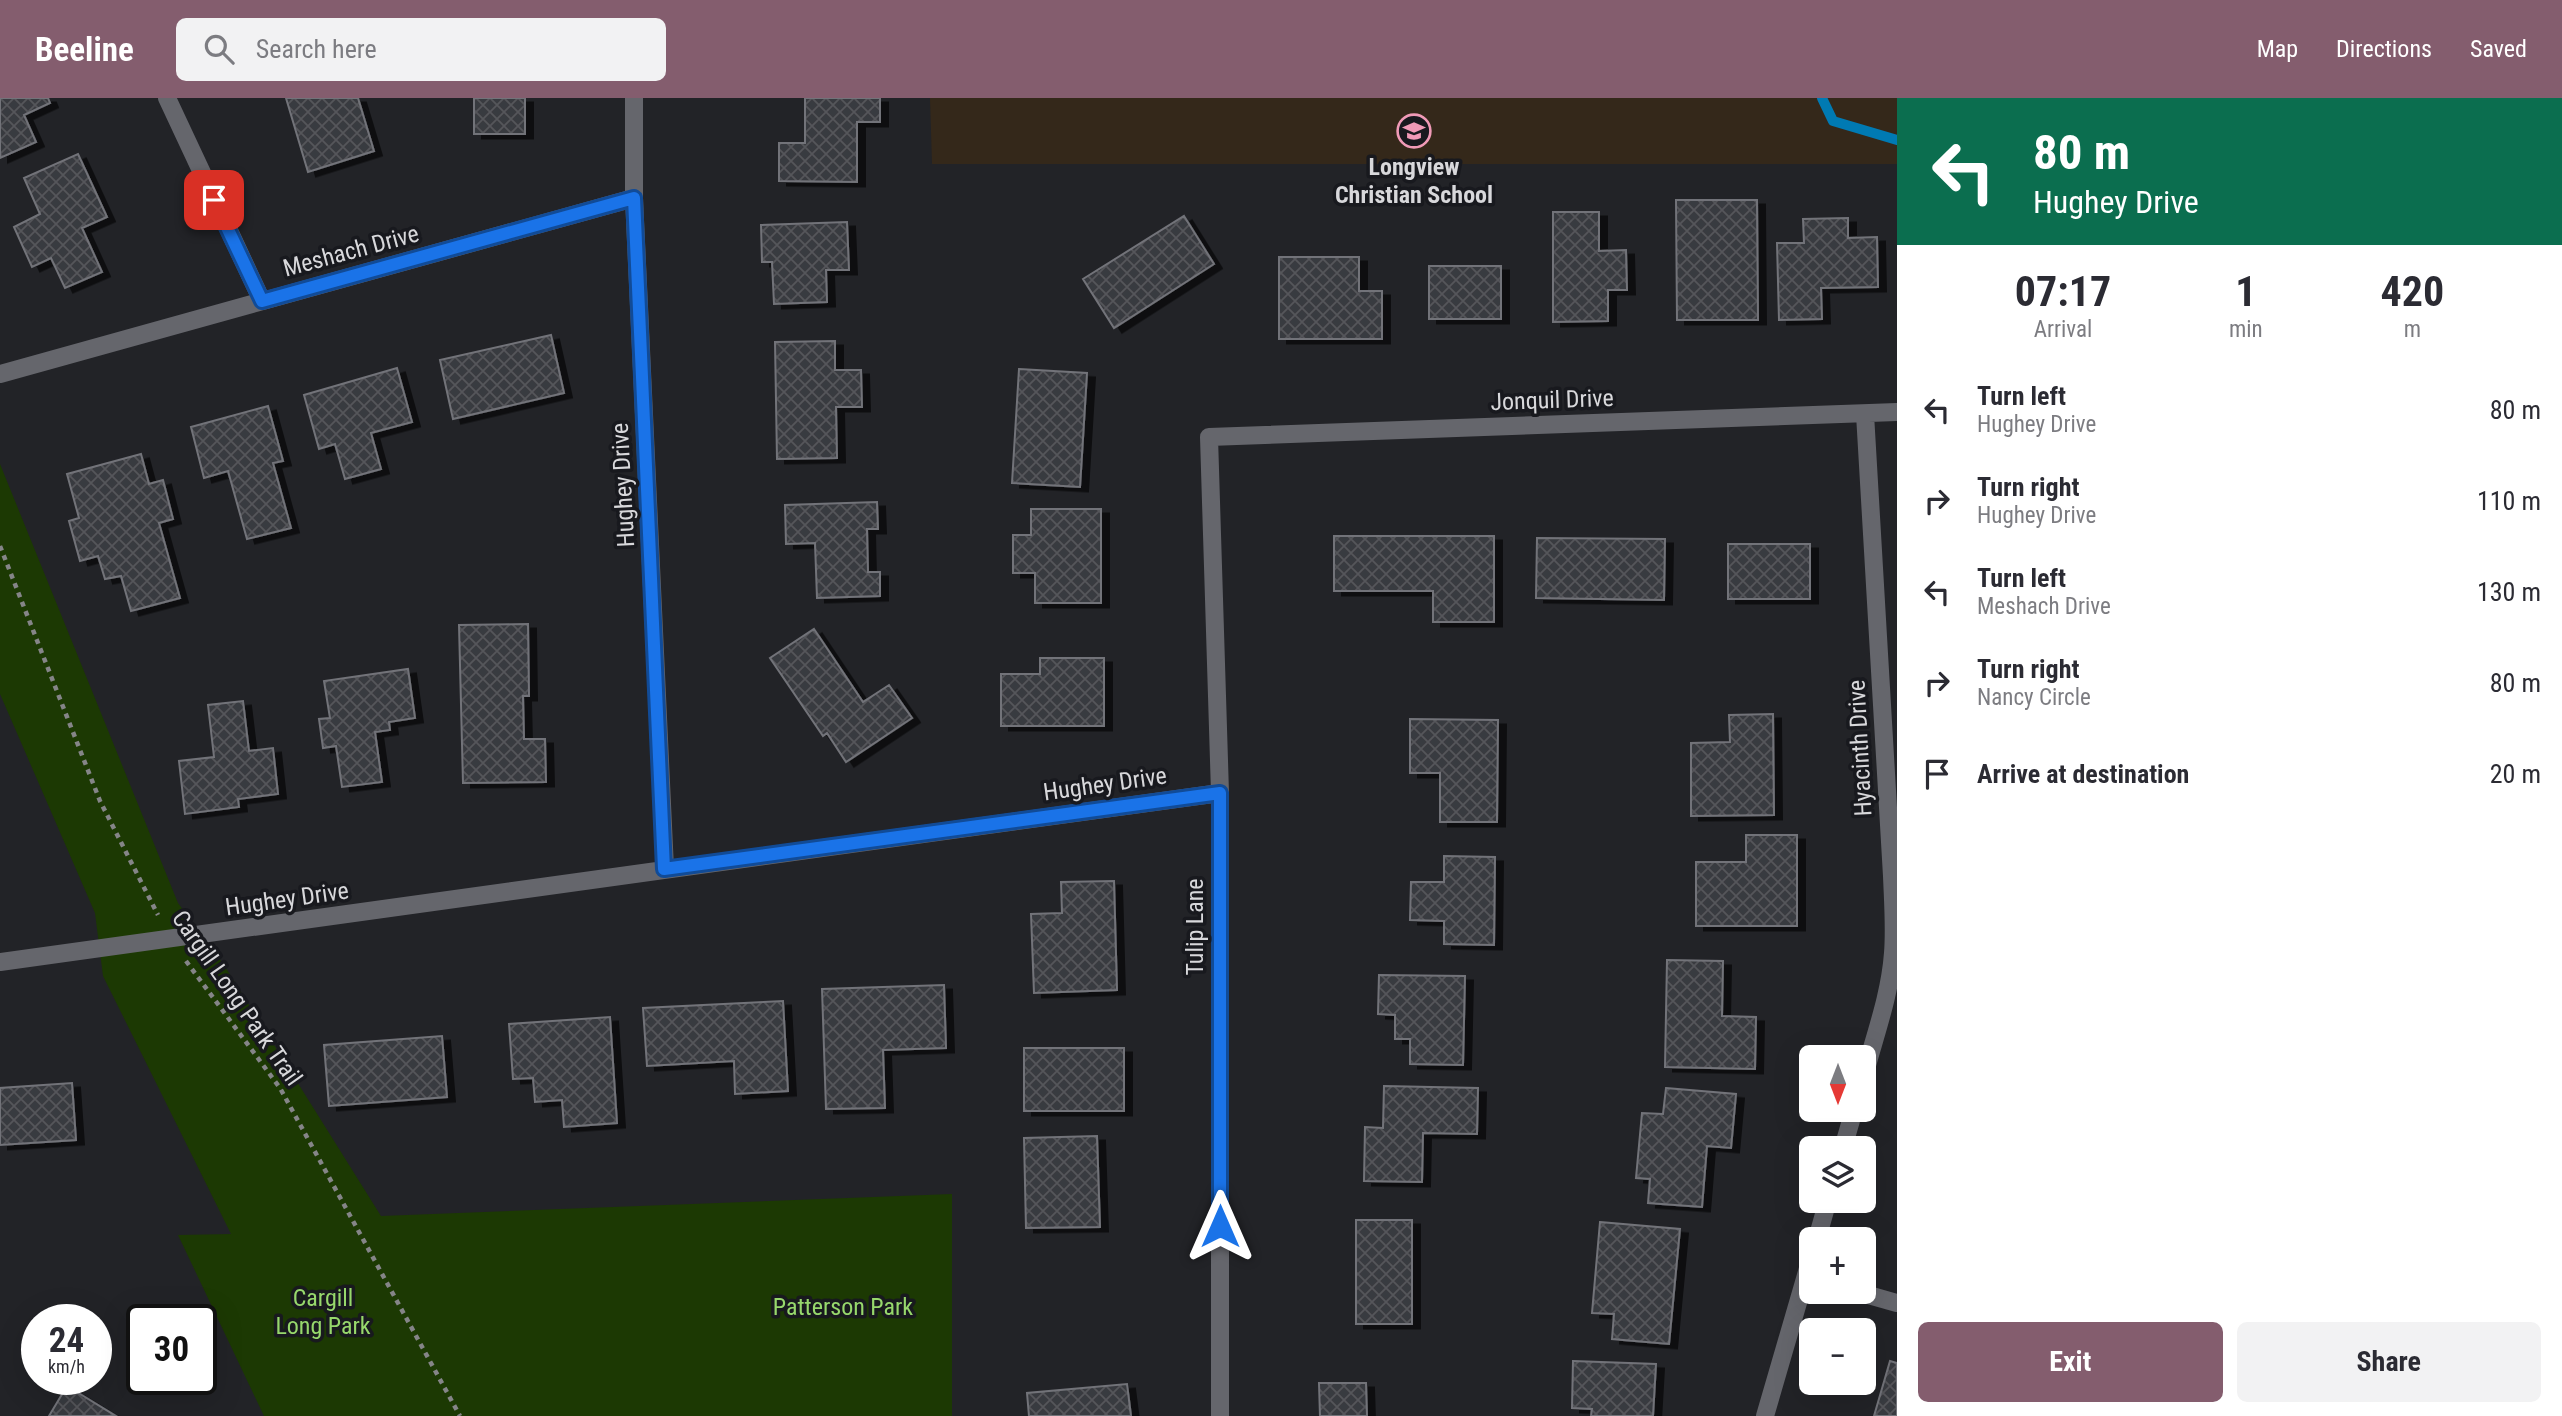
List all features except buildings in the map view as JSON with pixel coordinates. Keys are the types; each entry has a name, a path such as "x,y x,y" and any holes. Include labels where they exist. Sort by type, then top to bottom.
{"street":[{"path":"167,98 262,301"},
{"name":"Hughey Drive","path":"634,98 634,198 664,869"},
{"name":"Meshach Drive","path":"0,373 634,198"},
{"name":"Jonquil Drive","path":"1209,437 1897,412"},
{"name":"Hyacinth Drive","path":"1865,414 1894,932 1885,1002 1873,1045"},
{"name":"Tulip Lane","path":"1209,437 1220,793 1220,1416"},
{"name":"Hughey Drive","path":"0,962 1220,793"},
{"path":"1876,1297 1897,1303"},
{"path":"1765,1416 1800,1304"}],"path":[{"name":"Cargill Long Park Trail","path":"0,546 100,801 171,940 280,1088 460,1416"}],"shaded area":[{"name":"Longview Christian School","path":"930,98 1897,98 1897,164 932,164"}],"green space":[{"path":"0,464 178,903 224,965 381,1216 952,1194 952,1416 264,1416 217,1317 217,1304 211,1304 178,1235 231,1234 103,976 95,913 0,694"}],"waterway":[{"path":"1822,98 1833,121 1897,140"}],"place":[{"name":"Longview Christian School","path":"1414,131"}],"route":[{"path":"214,200 262,301 634,198 664,869 1220,793 1220,1226"}],"park label":[{"name":"Patterson Park","path":"843,1307"},
{"name":"Cargill Long Park","path":"323,1312"}]}
